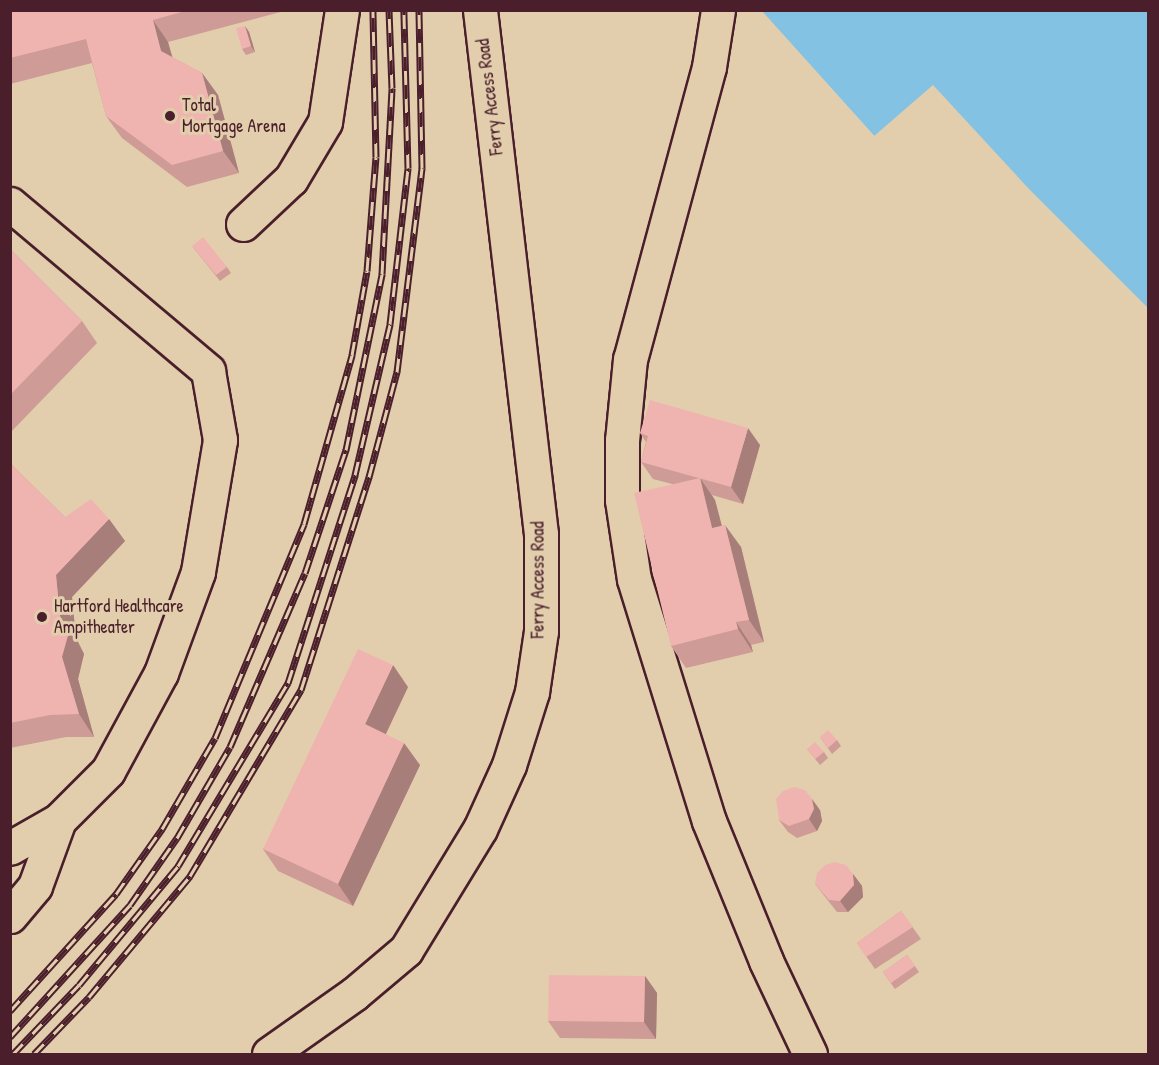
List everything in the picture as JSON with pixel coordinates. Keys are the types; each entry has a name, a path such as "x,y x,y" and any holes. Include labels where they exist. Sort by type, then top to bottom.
{"street":[{"path":"243,224 291,179 325,122 342,10"},
{"name":"Ferry Access Road","path":"269,1054 354,994 406,950 480,829 509,765 532,692 541,631 541,534 480,10"},
{"path":"718,10 709,67 630,359 622,440 622,500 634,579 709,821 766,961 810,1054"},
{"path":"10,204 208,371 220,440 198,572 162,673 108,771 59,820 10,848"},
{"path":"10,916 35,886 59,820"}],"water":[{"path":"762,11 1148,11 1148,392 1120,313 919,140 879,141"}],"pier":[{"path":"933,85 1029,189 1148,308 1148,395 1132,372 1113,318 1116,312 1088,288 1072,302 918,143 881,144 873,137"}],"building":[{"name":"Total Mortgage Arena","path":"10,10 189,10 153,20 161,51 202,73 223,151 172,165 106,116 86,39 10,58"},
{"path":"245,26 251,46 242,49 236,28"},
{"path":"203,237 227,267 216,275 192,246"},
{"path":"10,249 82,321 10,395"},
{"path":"650,400 748,428 731,487 641,462 648,436 640,433"},
{"name":"Hartford Healthcare Ampitheater","path":"10,463 65,517 91,499 109,519 56,575 60,616 69,632 62,657 79,714 50,715 10,723"},
{"path":"700,478 712,528 725,525 749,620 736,622 738,629 671,646 634,493"},
{"path":"358,649 393,665 365,724 404,743 338,884 263,849"},
{"path":"828,730 837,740 828,748 820,737"},
{"path":"815,742 824,752 815,759 807,749"},
{"path":"794,787 805,790 812,799 814,809 809,819 789,826 779,820 776,799 783,791"},
{"path":"835,862 846,865 853,874 854,885 840,901 829,900 815,884 817,873 825,865"},
{"path":"901,911 913,927 866,957 857,943"},
{"path":"907,955 915,966 891,983 883,972"},
{"path":"549,975 645,976 644,1022 548,1021"}],"railway":[{"path":"10,1011 116,894 162,829 215,738 304,524 352,355 367,271 376,157 373,10"},
{"path":"10,1037 130,905 177,838 230,747 305,573 346,450 382,274 392,88 389,10"},
{"path":"13,1054 79,985 178,866 288,683 355,475 390,324 408,168 404,10"},
{"path":"34,1054 89,997 190,876 301,690 369,477 397,372 422,168 419,10"}],"place":[{"name":"Total Mortgage Arena","path":"170,116"},
{"name":"Hartford Healthcare Ampitheater","path":"42,617"}]}
